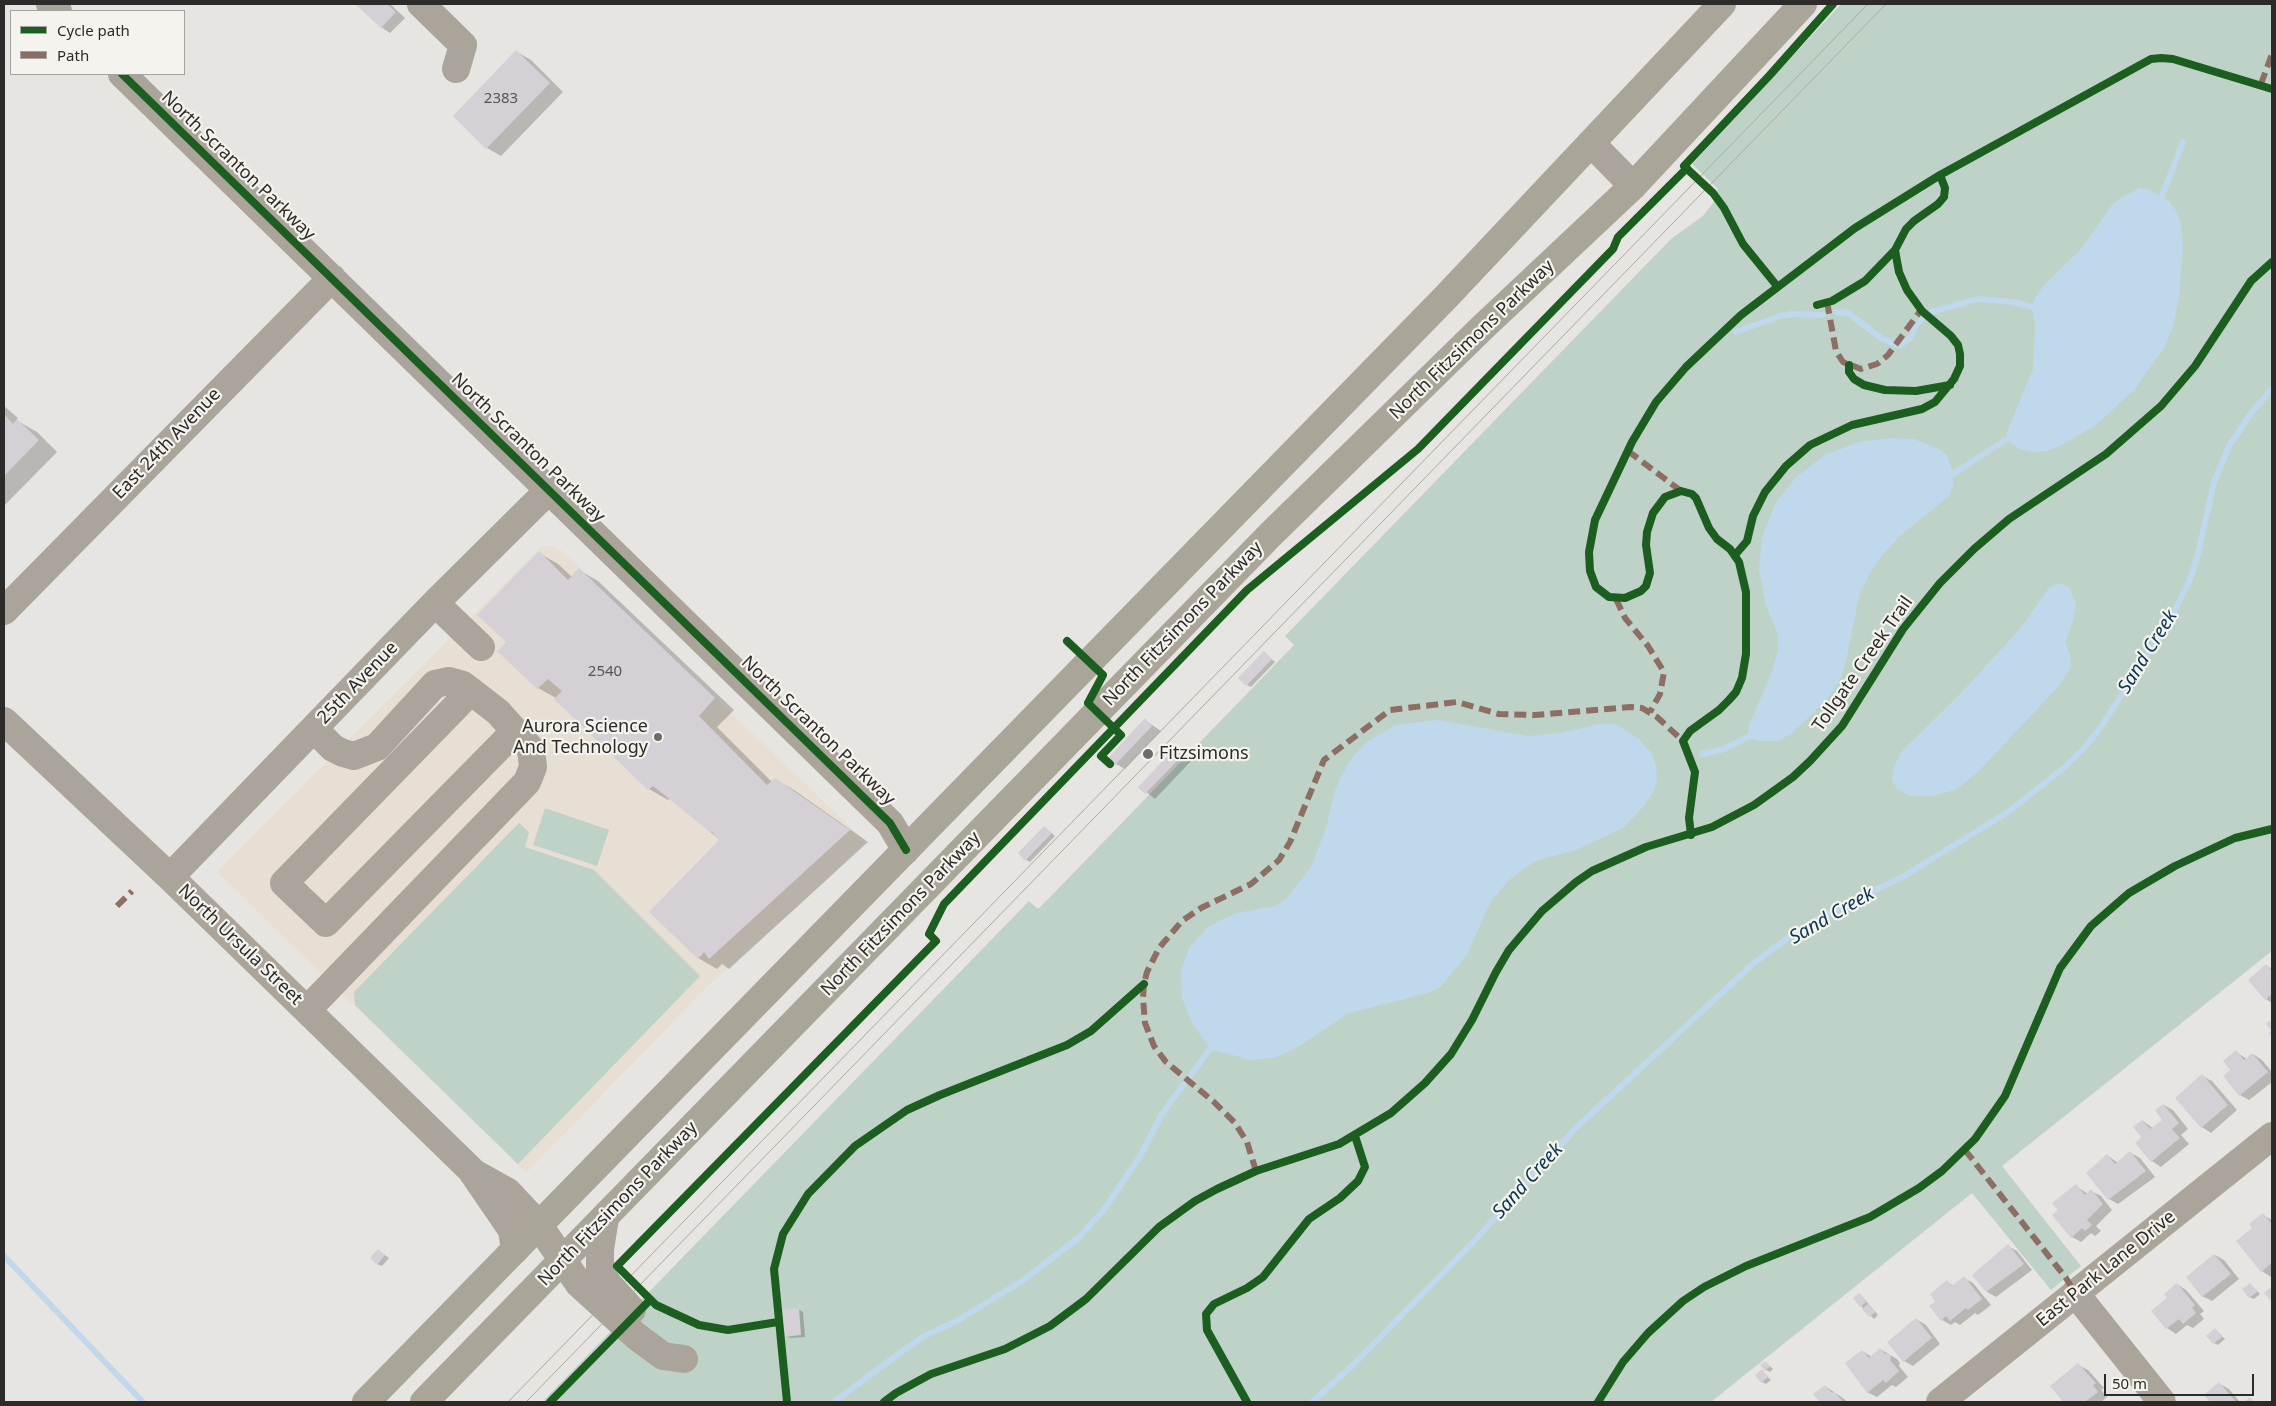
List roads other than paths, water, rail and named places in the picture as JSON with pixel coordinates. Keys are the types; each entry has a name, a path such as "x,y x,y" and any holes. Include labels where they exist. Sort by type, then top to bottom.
{"main road":[{"path":"366,1402 1438,304 1722,4"},
{"name":"North Fitzsimons Parkway","path":"424,1402 1270,534 1483,327 1634,186 1803,4"}],"street":[{"path":"421,4 463,45 456,68"},
{"name":"North Scranton Parkway","path":"123,75 890,823 906,850"},
{"path":"1591,143 1634,186"},
{"name":"East 24th Avenue","path":"4,611 332,278"},
{"name":"25th Avenue","path":"170,877 435,603 549,490"},
{"path":"435,603 481,647"},
{"path":"307,1010 527,782 534,767 531,749 498,712 463,684 449,681 435,684 377,746 354,756 333,748 314,729"},
{"path":"472,691 284,884 326,923 515,731"},
{"name":"North Ursula Street","path":"4,721 170,877 473,1172 512,1230 515,1250"},
{"name":"East Park Lane Drive","path":"1940,1402 2272,1136"},
{"name":"North Ursula Street","path":"473,1172 508,1192 538,1224 579,1284 647,1346 668,1357 684,1359 636,1314 603,1277 600,1270 600,1254 605,1218"},
{"path":"2075,1293 2162,1402"}],"water":[{"path":"2140,188 2150,190 2169,201 2177,212 2181,225 2183,247 2179,296 2173,327 2164,348 2134,390 2096,425 2062,445 2047,451 2034,452 2019,449 2007,439 2007,432 2033,369 2035,324 2032,307 2035,298 2044,285 2081,249 2112,205"},
{"path":"1893,438 1914,439 1939,449 1947,455 1953,474 1953,486 1949,496 1901,535 1884,553 1870,573 1860,592 1845,666 1838,684 1825,702 1791,734 1777,741 1758,741 1748,737 1749,726 1773,669 1778,650 1778,635 1766,605 1759,570 1762,537 1775,504 1796,477 1825,455 1859,442"},
{"path":"2058,583 2069,587 2076,604 2073,621 2065,642 2071,657 2070,669 2058,687 1976,774 1955,790 1932,796 1910,796 1897,789 1892,780 1894,766 1902,751 1959,695 2025,622 2049,588"},
{"path":"1438,720 1528,736 1560,733 1599,724 1616,724 1639,739 1652,754 1656,767 1657,781 1653,792 1643,807 1623,828 1576,850 1535,861 1509,880 1491,901 1467,955 1440,987 1428,993 1349,1013 1298,1047 1277,1057 1251,1060 1210,1049 1192,1023 1182,998 1181,971 1189,948 1207,928 1221,920 1237,913 1275,906 1286,899 1312,865 1327,825 1334,793 1342,774 1354,755 1367,742 1395,725"}],"waterway":[{"path":"2162,196 2183,142"},
{"path":"1931,312 1978,299 2013,302 2032,307"},
{"path":"1836,312 1848,313 1881,338 1899,346 1910,338 1917,324 1922,319"},
{"path":"1736,332 1780,316 1792,314 1823,315"},
{"name":"Sand Creek","path":"1312,1402 1352,1366 1476,1239 1576,1128 1755,962 1796,932 1823,916 1904,876 2008,812 2066,766 2086,746 2101,727 2173,614 2191,577 2214,482 2229,446 2252,412 2272,389"},
{"path":"1953,474 2007,439"},
{"path":"1702,754 1724,749 1748,737"},
{"path":"834,1402 926,1335 955,1322 1022,1281 1077,1239 1103,1211 1139,1158 1162,1114 1210,1049"},
{"path":"4,1256 143,1402"}],"tram line":[{"path":"508,1402 1868,4"},
{"path":"526,1402 1886,4"}],"place":[{"name":"Aurora Science And Technology","path":"658,737"},
{"name":"Fitzsimons","path":"1148,754"}]}
